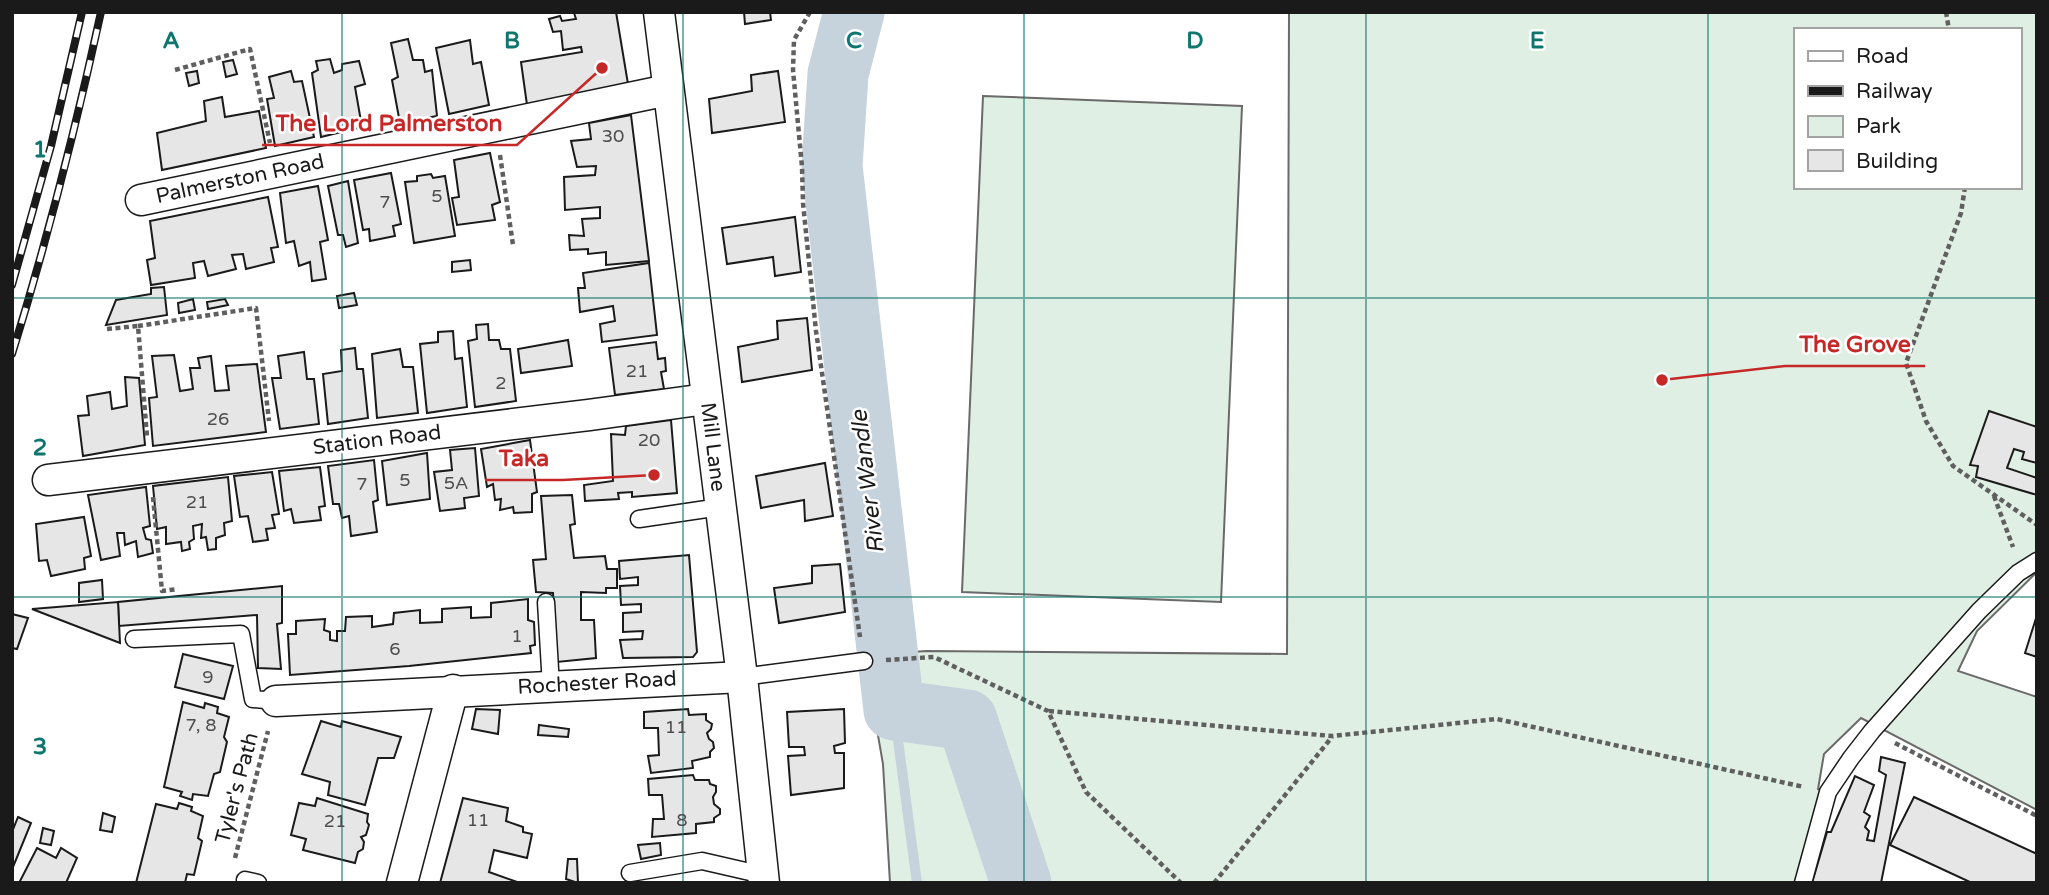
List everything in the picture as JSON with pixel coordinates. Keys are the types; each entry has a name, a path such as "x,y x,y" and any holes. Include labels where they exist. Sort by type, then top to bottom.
{"street":[{"name":"Mill Lane","path":"659,12 742,677 763,879"},
{"name":"Palmerston Road","path":"141,200 668,90"},
{"name":"Station Road","path":"48,480 706,399"},
{"name":"Rochester Road","path":"276,701 742,677"},
{"path":"402,883 453,690"}],"lane":[{"path":"639,519 720,508"},
{"path":"1802,883 1828,792 1872,731 1979,611 2022,570 2037,561"},
{"path":"546,602 551,686"},
{"path":"134,639 241,635 253,699 276,701"},
{"path":"742,677 864,661"},
{"path":"630,873 702,860 763,879"}],"path":[{"path":"810,12 794,40 793,70 803,167 803,203 816,331 864,661"},
{"path":"174,70 250,49 276,172"},
{"path":"496,126 513,245"},
{"path":"1965,189 1961,213 1906,363 1926,421 1953,467 2037,525"},
{"path":"107,329 256,308 273,453"},
{"path":"138,326 162,592 178,589"},
{"path":"1994,495 2022,570"},
{"path":"883,660 934,657 1048,711 1332,736 1497,719 1828,792"},
{"name":"Tyler's Path","path":"232,870 276,701"},
{"path":"1048,711 1086,792 1181,883"},
{"path":"1872,731 2037,816"},
{"path":"1214,883 1332,736"}],"green space":[{"path":"1289,12 2037,12 2037,572 1977,631 1958,671 2037,697 2037,810 1861,718 1824,754 1818,789 1828,792 1803,883 890,883 883,764 864,655 927,651 1287,654"},
{"path":"983,96 1242,106 1221,602 962,592"}],"building":[{"path":"577,12 616,12 628,84 527,105 521,62 582,52 581,47 563,50 561,31 553,32 549,19 560,16 562,21 576,19 574,13"},
{"path":"744,12 770,12 771,20 745,24"},
{"path":"408,39 413,60 423,60 425,72 432,70 437,116 400,123 392,80 398,77 391,43"},
{"path":"470,40 473,64 481,62 489,105 449,114 436,48"},
{"path":"330,59 334,73 342,70 342,64 359,61 365,84 355,87 362,127 321,137 312,73 318,70 316,61"},
{"path":"233,60 237,74 226,77 223,62"},
{"path":"197,71 199,83 189,86 186,73"},
{"path":"291,71 294,82 302,81 314,137 275,146 267,99 274,98 269,77"},
{"path":"778,71 785,122 712,133 709,99 752,91 751,75"},
{"path":"222,97 225,117 259,111 266,148 162,170 157,133 206,121 204,101"},
{"path":"631,115 649,261 606,265 606,252 588,254 588,249 570,250 569,235 584,236 582,219 600,218 600,207 565,210 564,177 595,175 596,166 577,167 571,141 591,139 589,123"},
{"path":"490,153 500,202 492,205 495,220 457,225 452,198 459,197 454,160"},
{"path":"391,173 401,224 393,226 395,236 370,241 369,229 363,230 354,180"},
{"path":"431,174 433,178 445,176 455,236 414,243 405,182 417,181 417,176"},
{"path":"348,181 358,243 346,247 343,235 338,235 328,186"},
{"path":"318,186 328,240 320,242 326,279 312,281 310,262 299,266 294,241 286,243 280,193"},
{"path":"268,197 278,247 271,248 274,262 246,269 243,254 232,255 236,269 208,276 204,261 193,263 195,278 151,285 147,260 155,258 150,221"},
{"path":"795,217 801,272 775,276 773,257 727,264 722,228"},
{"path":"470,260 471,270 452,272 452,262"},
{"path":"649,263 657,335 602,342 600,324 615,321 613,306 580,312 578,288 585,288 583,273"},
{"path":"164,287 167,315 106,325 116,300 151,294 151,288"},
{"path":"354,293 357,305 339,308 337,296"},
{"path":"193,299 195,310 179,313 178,303"},
{"path":"225,299 228,305 208,309 207,302"},
{"path":"807,318 812,370 742,382 738,347 778,339 777,321"},
{"path":"488,324 489,340 499,340 501,349 510,349 516,401 475,407 468,341 477,339 476,325"},
{"path":"453,331 455,359 462,358 467,407 427,413 420,344 438,342 438,332"},
{"path":"568,340 572,366 521,373 518,349"},
{"path":"656,342 658,359 665,358 666,371 661,372 664,389 615,395 609,348"},
{"path":"355,348 357,369 363,369 368,418 328,424 323,374 342,371 341,350"},
{"path":"400,349 403,367 413,367 418,413 377,418 372,354"},
{"path":"304,352 307,379 314,379 319,424 280,429 272,378 281,378 278,356"},
{"path":"174,355 180,391 193,389 190,368 200,368 198,358 211,356 215,391 229,390 226,366 257,364 266,432 153,446 149,398 157,397 152,356"},
{"path":"125,377 139,378 145,445 83,456 78,416 89,415 87,396 110,392 112,409 127,406"},
{"path":"1989,411 2037,427 2037,463 2022,459 2024,452 2014,449 2007,468 2037,478 2037,495 1976,477 1978,466 1970,465"},
{"path":"671,420 677,493 632,497 632,492 618,493 619,499 585,501 584,485 613,481 611,434 625,435 626,426"},
{"path":"530,440 537,492 532,494 532,512 514,513 513,507 500,510 501,499 495,500 493,484 487,487 481,449"},
{"path":"475,448 479,496 464,498 465,508 440,511 434,472 452,470 450,450"},
{"path":"427,453 430,499 387,505 382,461"},
{"path":"374,460 378,500 373,502 377,532 351,536 349,516 342,518 339,504 333,504 328,466"},
{"path":"825,463 833,516 805,521 804,500 761,508 756,476"},
{"path":"320,467 325,506 319,507 321,520 294,523 291,509 284,511 279,471"},
{"path":"272,472 279,514 272,515 275,528 266,529 268,540 253,542 248,516 240,517 234,476"},
{"path":"228,477 232,521 224,523 225,535 216,538 216,549 208,550 206,537 201,538 202,524 193,526 194,539 189,542 190,549 182,551 181,542 166,544 166,527 157,529 153,486"},
{"path":"146,487 150,526 143,528 146,539 151,540 153,553 138,557 136,541 125,545 124,533 117,533 120,556 101,560 88,495"},
{"path":"572,495 575,524 570,525 574,558 605,556 607,569 617,569 617,588 606,588 606,593 581,592 581,620 594,620 596,658 557,662 553,593 536,592 533,560 546,559 541,496"},
{"path":"84,517 91,556 84,558 85,569 51,576 47,560 39,561 36,524"},
{"path":"689,555 697,652 693,657 623,658 620,640 642,639 643,631 623,632 623,613 641,612 641,604 621,605 620,586 638,585 638,577 620,579 619,561"},
{"path":"840,564 845,612 779,623 774,588 812,583 812,566"},
{"path":"102,580 103,599 79,602 79,583"},
{"path":"282,586 282,623 277,624 281,669 258,668 257,615 119,626 118,602"},
{"path":"528,599 528,620 534,622 535,645 530,646 531,653 290,675 288,634 296,634 296,621 325,619 324,630 330,632 330,640 337,641 337,631 345,631 346,617 372,616 372,627 393,624 394,613 420,610 420,623 442,622 442,609 471,607 471,618 491,617 491,603"},
{"path":"118,602 120,643 32,609"},
{"path":"12,614 28,618 17,649 12,648"},
{"path":"2037,615 2037,657 2025,653"},
{"path":"183,654 233,666 224,699 175,687"},
{"path":"183,702 204,708 205,703 218,707 217,713 229,717 220,772 214,774 208,796 193,794 192,800 180,796 182,792 164,787"},
{"path":"476,709 500,710 498,734 472,729"},
{"path":"688,709 689,715 706,714 706,720 712,724 707,733 714,748 710,757 692,761 693,768 651,773 648,756 659,755 658,728 644,728 644,712"},
{"path":"844,709 845,743 834,746 835,753 844,753 844,788 791,795 788,756 805,755 804,747 789,747 787,712"},
{"path":"321,721 341,727 342,721 401,737 394,758 378,758 365,805 328,795 330,782 302,774"},
{"path":"539,725 569,729 568,737 538,735"},
{"path":"1881,757 1905,763 1881,883 1812,883 1827,832 1831,832 1855,776 1874,785 1864,812 1870,816 1865,827 1869,831 1867,840 1874,841 1886,775 1879,771"},
{"path":"693,775 695,780 709,780 710,784 716,786 714,804 720,809 720,814 714,818 714,822 696,824 696,833 652,837 653,819 664,819 662,795 649,795 648,779"},
{"path":"1914,797 2037,854 2037,883 1972,883 1890,845"},
{"path":"317,798 368,814 366,835 361,837 364,842 363,849 358,852 355,863 303,850 306,839 291,835 299,803 315,806"},
{"path":"463,798 508,808 506,821 523,827 523,832 532,834 527,858 494,850 489,872 520,883 440,883"},
{"path":"179,803 192,807 191,811 203,816 198,838 202,841 194,875 187,874 185,883 136,883 156,804 177,809"},
{"path":"103,813 115,817 112,832 100,830"},
{"path":"18,817 31,823 13,867 12,832"},
{"path":"43,828 54,831 51,845 40,843"},
{"path":"660,843 661,855 641,859 638,845"},
{"path":"37,848 56,858 61,848 77,858 66,883 19,883"},
{"path":"568,859 577,859 578,883 566,879"}],"waterway":[{"name":"River Wandle","path":"854,12 838,74 832,166 894,710 967,720 1021,883"},
{"path":"894,710 917,883"}],"railway":[{"path":"12,285 51,146 82,12"},
{"path":"12,354 60,184 101,12"}],"place":[{"name":"The Lord Palmerston","path":"602,68"},
{"name":"The Grove","path":"1662,380"},
{"name":"Taka","path":"654,475"}]}
